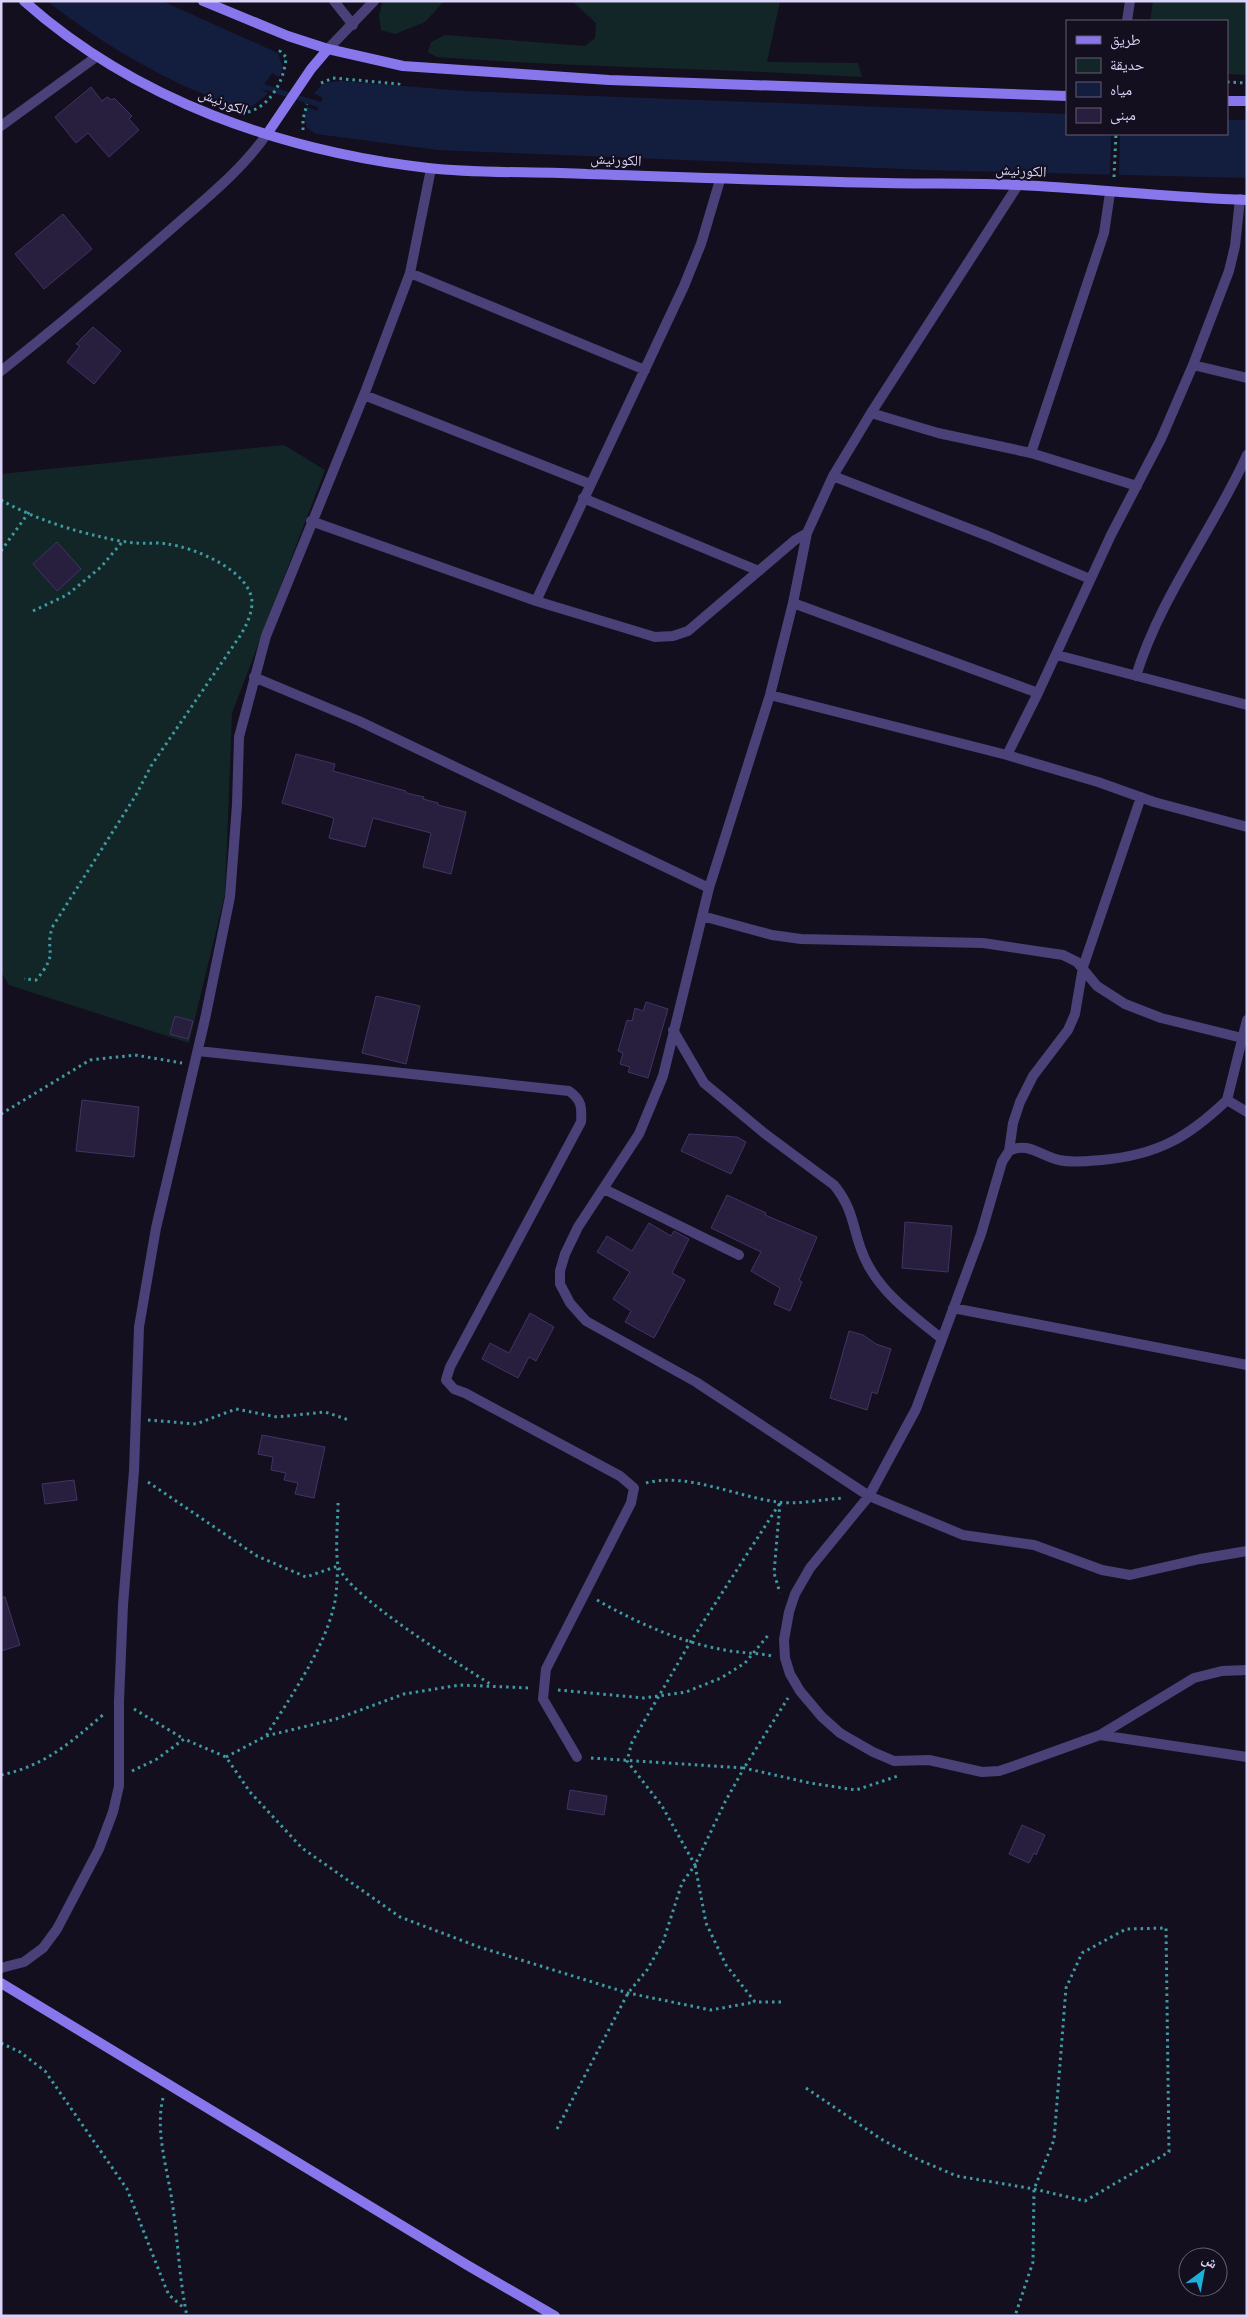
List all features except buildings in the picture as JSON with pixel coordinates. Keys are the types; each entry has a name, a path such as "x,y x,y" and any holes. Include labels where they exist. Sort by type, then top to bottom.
{"main road":[{"name":"الكورنيش","path":"24,1 64,35 96,57 169,97 207,114 340,155 431,168 720,180 1018,185 1243,199"},
{"path":"203,1 328,49 403,66 609,80 1066,96"},
{"path":"267,134 311,69 328,49"},
{"path":"1228,101 1247,101"},
{"path":"1,1983 467,2265 555,2316"}],"street":[{"path":"334,1 353,25"},
{"path":"328,49 374,1"},
{"path":"1126,20 1130,1"},
{"path":"1,126 96,57"},
{"path":"1,371 132,263 209,196 246,160 267,134"},
{"path":"1,1968 24,1962 43,1948 56,1929 99,1849 113,1812 119,1777 119,1701 123,1588 134,1471 138,1327 156,1228 195,1065 230,897 237,805 239,737 266,636 311,521 364,395 410,272 431,168"},
{"path":"536,601 645,370 701,244 720,180"},
{"path":"1018,185 871,413 834,476 807,533 793,603 770,695 709,888 663,1076 639,1134 578,1227 565,1254 560,1271 560,1284 570,1303 586,1321 696,1382 869,1496 940,1526 963,1534 1034,1546 1120,1575 1130,1575 1200,1558 1247,1551"},
{"path":"1031,453 1104,233 1110,192"},
{"path":"1007,755 1057,655 1090,580 1177,403 1229,271 1243,199"},
{"path":"410,272 645,370"},
{"path":"1193,364 1247,378"},
{"path":"364,395 590,484"},
{"path":"871,413 938,433 1031,453 1137,486"},
{"path":"1136,676 1157,623 1213,522 1247,455"},
{"path":"834,476 988,536 1090,580"},
{"path":"583,498 759,571"},
{"path":"311,521 536,601 655,637 673,636 688,631 701,622 795,540 807,533"},
{"path":"793,603 1038,693"},
{"path":"1057,655 1247,705"},
{"path":"254,677 359,721 709,888"},
{"path":"770,695 1007,755 1141,797 1247,827"},
{"path":"1141,797 1083,967 1075,1014 1068,1030 1034,1076 1020,1102 1013,1123 1009,1151 1002,1162 981,1234 916,1409 869,1496 810,1568 795,1594 787,1618 784,1640 785,1658 796,1685 811,1706 840,1733 894,1761 929,1760 982,1772 999,1771 1100,1736 1194,1678 1222,1671 1247,1670"},
{"path":"702,916 772,935 801,939 983,943 1063,955 1083,967 1097,986 1126,1004 1161,1018 1242,1038"},
{"path":"1009,1151 1022,1146 1059,1160 1077,1162 1139,1154 1164,1146 1184,1136 1202,1124 1227,1100 1247,1020"},
{"path":"673,1030 704,1083 764,1133 834,1185 843,1196 853,1217 860,1246 874,1275 900,1304 942,1340"},
{"path":"198,1050 569,1091 577,1096 582,1106 581,1122 450,1367 446,1380 454,1389 465,1393 620,1476 634,1488 631,1502 546,1668 543,1700 577,1758"},
{"path":"1227,1100 1247,1112"},
{"path":"604,1189 739,1255"},
{"path":"953,1308 1247,1365"},
{"path":"1100,1736 1247,1758"}],"path":[{"path":"248,112 260,106 278,86 283,76 286,57"},
{"path":"316,88 326,79 332,78 399,84 403,66"},
{"path":"1228,82 1247,83"},
{"path":"303,130 303,119 308,102"},
{"path":"1114,176 1116,135"},
{"path":"1,500 29,512 101,537 136,544 166,543 210,557 230,570 247,588 252,603 248,623 224,662 204,687 150,766 136,795 53,926 49,935 52,957 48,966 36,980 24,979"},
{"path":"1,551 29,512"},
{"path":"33,611 67,595 100,567 123,541"},
{"path":"1,1114 90,1060 135,1055 195,1065"},
{"path":"135,1419 196,1424 236,1409 277,1417 326,1412 349,1420"},
{"path":"134,1471 257,1556 306,1577 338,1566"},
{"path":"634,1488 647,1482 670,1480 780,1502 869,1496"},
{"path":"226,1756 266,1736 336,1719 404,1694 460,1685 492,1685 644,1698 686,1692 721,1678 745,1663 756,1653 768,1636 787,1618 774,1573 780,1502"},
{"path":"756,2002 726,1965 706,1923 695,1864 662,1806 628,1761 632,1742 690,1641 780,1502"},
{"path":"266,1736 297,1686 321,1640 334,1602 338,1566 338,1503"},
{"path":"338,1566 355,1589 393,1619 492,1685"},
{"path":"584,1593 648,1627 690,1641 731,1651 785,1658"},
{"path":"557,2129 628,1993 647,1970 663,1942 682,1882 695,1864 725,1802 796,1685"},
{"path":"1,1775 24,1771 49,1758 80,1735 119,1701 184,1739 226,1756 250,1792 302,1848 400,1917 479,1947 628,1993 711,2010 756,2002 781,2002"},
{"path":"119,1777 158,1759 184,1739"},
{"path":"577,1758 744,1768 810,1783 856,1790 904,1774"},
{"path":"806,2088 881,2139 919,2160 958,2176 1034,2189 1085,2201 1169,2152 1166,1928 1126,1929 1082,1953 1066,1988 1054,2140 1034,2189 1033,2262 1015,2316"},
{"path":"1,2043 20,2052 45,2071 127,2189 169,2295 185,2308"},
{"path":"167,2083 159,2113 187,2316"}],"green space":[{"path":"383,1 444,1 425,22 395,34 381,30 379,15"},
{"path":"572,1 780,1 767,62 858,63 862,77 490,61 437,57 428,52 431,42 445,35 585,46 595,38 596,23"},
{"path":"1153,1 1247,1 1247,75 1228,74 1228,20 1150,20"},
{"path":"284,445 325,470 232,713 225,894 189,1043 9,985 1,971 1,474"}],"water":[{"path":"47,1 162,1 278,53 283,68 279,77 272,73 261,89 268,93 258,102 247,108 234,108 161,75 122,53"},
{"path":"340,81 465,91 1066,114 1066,135 1228,135 1228,120 1247,120 1247,178 928,170 438,150 316,134 307,128 304,115 307,107 317,111 323,98 314,93 324,83"}],"pier":[{"path":"1111,135 1120,135 1119,176 1110,176"}],"waterway":[{"path":"255,84 327,107"}]}
